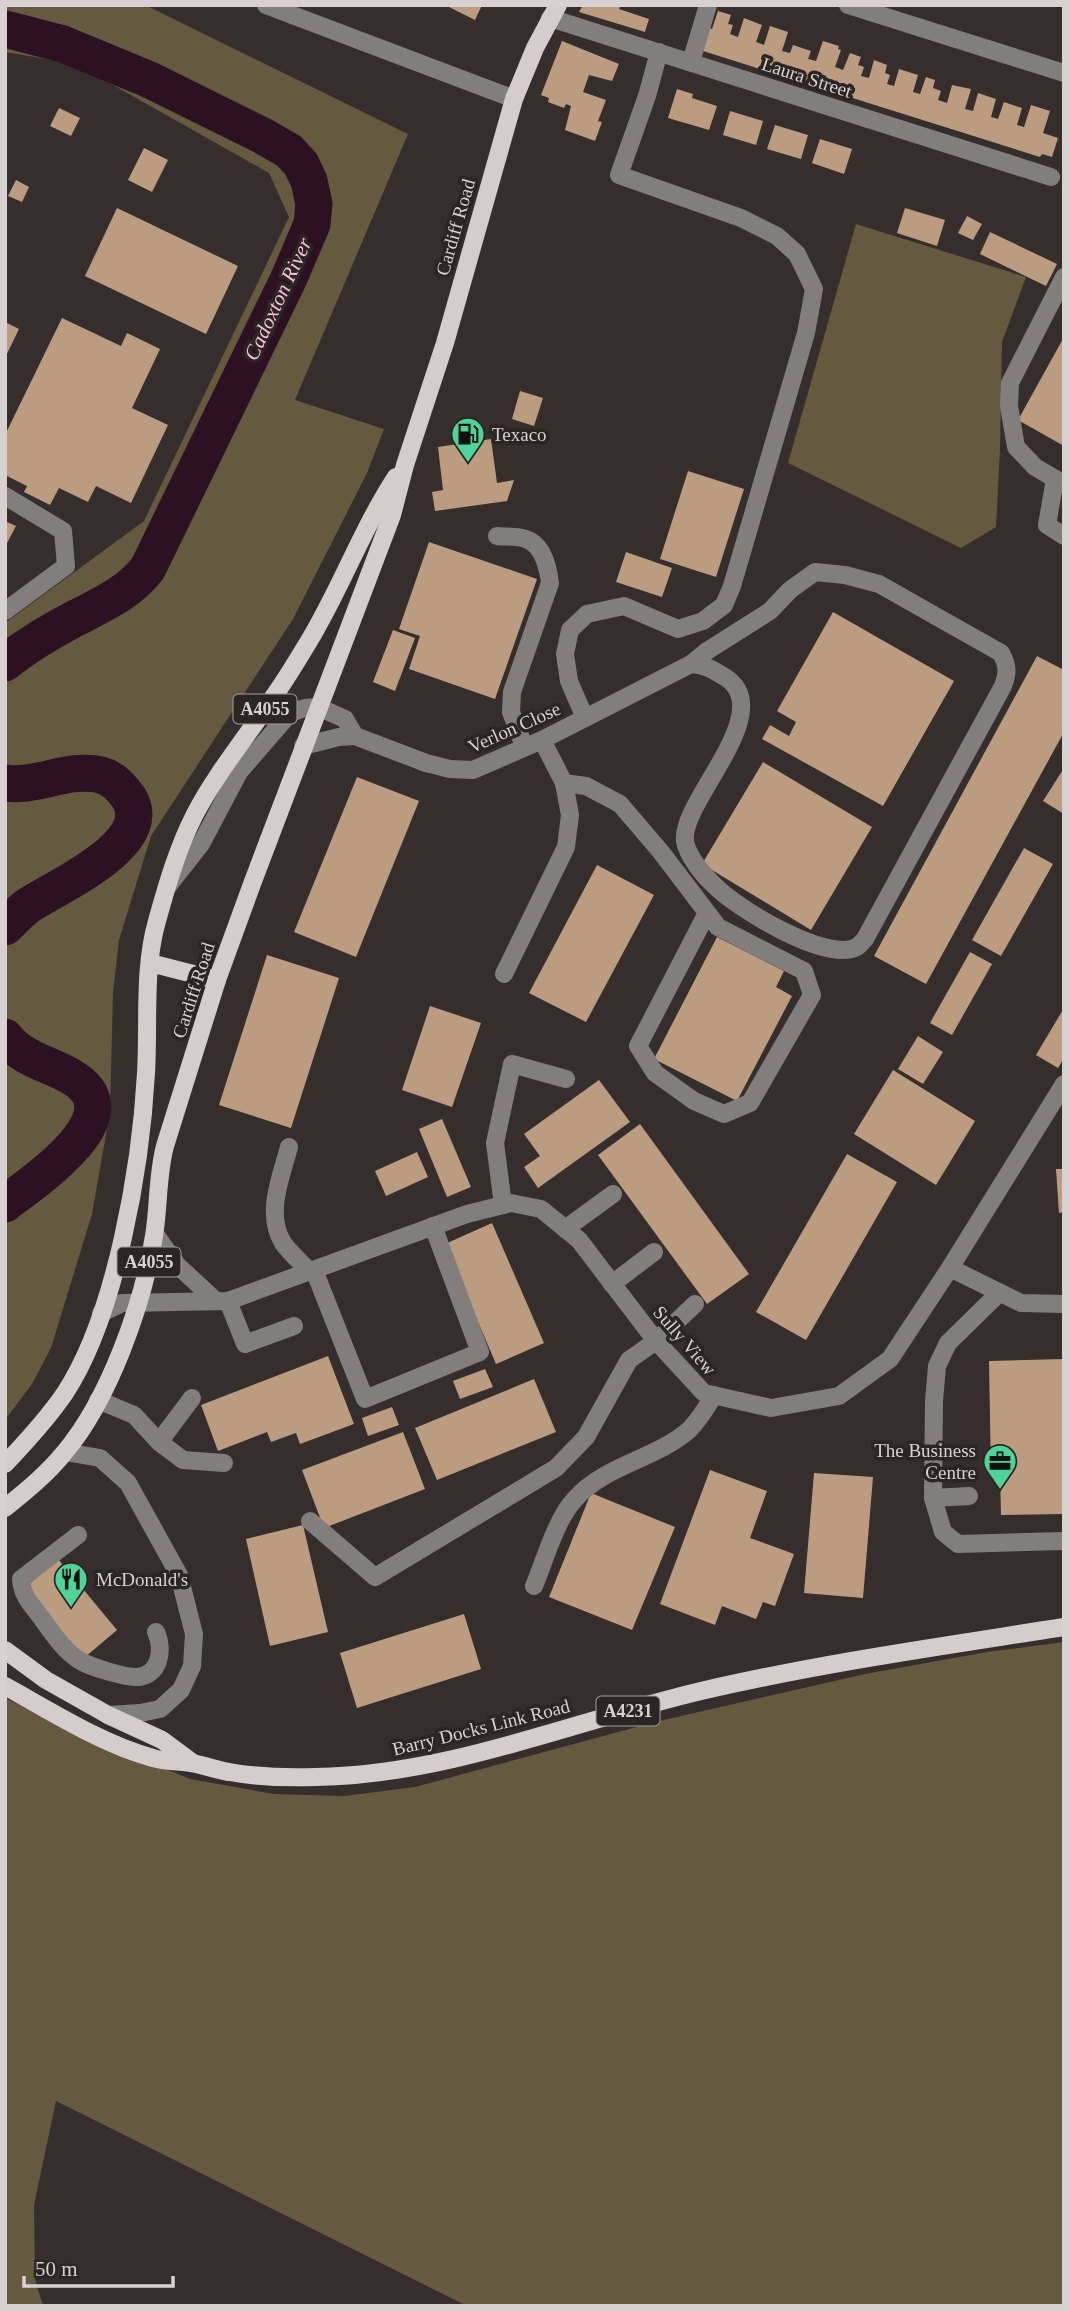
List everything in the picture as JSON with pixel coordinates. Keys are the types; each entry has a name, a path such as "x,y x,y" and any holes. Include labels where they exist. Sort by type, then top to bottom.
{"main road":[{"name":"Cardiff Road","path":"5,1508 42,1476 65,1452 83,1427 110,1377 139,1303 155,1234 164,1146 217,980 392,515 405,464 445,343 514,99 525,68 554,12"},
{"name":"Cardiff Road","path":"5,1464 65,1393 91,1341 117,1259 136,1164 145,1096 150,963 156,924 195,814 311,638 377,507 405,464"},
{"path":"150,963 217,980"},
{"name":"Barry Docks Link Road","path":"5,1686 133,1752 156,1760 193,1763 238,1773 316,1777 412,1769 701,1691 917,1648 1064,1627"},
{"name":"Barry Docks Link Road","path":"5,1650 46,1680 108,1715 162,1740 193,1763"}],"street":[{"path":"266,5 514,99"},
{"path":"691,62 708,5"},
{"path":"848,5 1064,74"},
{"name":"Laura Street","path":"554,12 659,52 1051,177"},
{"path":"585,718 569,681 565,654 570,629 587,614 624,606 678,629 704,621 724,605 732,586 806,333 814,289 797,254 777,236 741,219 619,175 647,96 659,52"},
{"path":"1064,277 1010,383 1009,406 1016,447 1035,467 1059,482 1048,525 1064,536"},
{"path":"5,496 63,531 66,566 5,611"},
{"path":"498,536 527,539 538,548 547,564 550,583 512,692 511,712 524,746"},
{"name":"Verlon Close","path":"318,708 345,719 355,736 426,763 473,770 542,740 687,666 770,611 790,590 815,572 845,575 879,584 1001,653 1008,674 865,939 857,947 845,949 810,944 752,915 714,885 689,852 684,839 688,823 730,744 741,710 741,694 733,682 707,666 687,666"},
{"path":"167,887 201,844 239,772 276,727 290,713 305,708 318,708"},
{"path":"303,746 355,736"},
{"path":"504,974 566,847 570,816 564,783 542,740"},
{"path":"564,783 586,786 620,804 661,852 718,927 804,971 812,995 750,1104 724,1114 694,1101 655,1073 638,1046 706,913"},
{"path":"503,1205 495,1143 512,1064 566,1079"},
{"name":"Sully View","path":"100,1313 122,1303 222,1301 467,1214 511,1203 541,1209 579,1240 656,1341 704,1393 771,1408 839,1396 890,1359 1064,1084"},
{"path":"289,1147 275,1198 277,1229 284,1243 311,1271 365,1399 480,1352 433,1226"},
{"path":"565,1229 613,1194"},
{"path":"155,1234 177,1265 222,1301 245,1344 294,1326"},
{"path":"612,1284 654,1252"},
{"path":"950,1268 1021,1303 1064,1304"},
{"path":"998,1294 948,1343 937,1366 933,1498 943,1532 958,1544 1064,1541"},
{"path":"310,1521 375,1577 556,1468 586,1437 629,1360 656,1341 695,1304"},
{"path":"534,1586 564,1515 574,1499 596,1481 690,1429 714,1395"},
{"path":"159,1442 192,1398"},
{"path":"98,1400 134,1415 159,1442 183,1460 224,1464"},
{"path":"65,1452 100,1458 128,1483 179,1575 194,1634 192,1665 181,1690 160,1709 108,1715"},
{"path":"933,1498 969,1496"},
{"path":"78,1535 21,1579 22,1592 62,1645 80,1660 134,1678 144,1676 161,1657 161,1642 156,1632"}],"shaded area":[{"path":"5,5 145,5 408,134 295,400 384,429 367,473 293,619 151,836 119,940 113,993 110,1112 92,1214 51,1348 32,1384 5,1420 5,623 144,521 289,217 269,173 76,64 5,52"},
{"path":"856,224 1026,277 1002,342 996,527 961,548 788,463"},
{"path":"1064,1642 1064,2306 467,2306 56,2101 34,2205 35,2279 43,2306 5,2306 5,1698 72,1730 190,1779 274,1794 344,1796 415,1787 655,1722 865,1674 987,1652"}],"building":[{"path":"445,5 482,5 475,20"},
{"path":"583,5 621,5 619,9 649,19 645,32 579,12"},
{"path":"718,11 731,15 728,24 733,25 730,34 738,37 744,18 762,25 756,42 764,45 770,26 788,32 782,51 790,53 793,45 811,51 808,59 816,61 823,41 839,46 838,49 841,50 835,67 843,70 850,53 861,57 858,65 864,67 861,76 869,78 874,60 887,65 885,73 890,75 887,84 894,86 899,69 918,75 913,92 920,94 926,77 935,80 933,88 941,91 938,100 947,103 952,85 971,89 965,109 973,111 978,93 996,99 991,117 998,119 1004,102 1022,108 1017,125 1024,127 1031,105 1050,111 1043,133 1058,138 1052,157 1042,154 1040,157 700,50 707,27 712,29"},
{"path":"562,41 619,64 612,81 589,75 583,92 606,100 598,121 602,122 595,141 565,130 571,106 566,104 564,108 548,102 549,98 541,95"},
{"path":"677,89 693,94 692,98 717,106 709,130 668,118"},
{"path":"59,108 80,118 71,136 50,126"},
{"path":"730,111 763,121 756,145 723,135"},
{"path":"775,125 808,135 801,159 767,149"},
{"path":"820,139 852,149 844,174 812,163"},
{"path":"144,148 168,160 152,192 128,180"},
{"path":"16,180 29,187 22,202 8,196"},
{"path":"117,208 238,266 206,334 85,276"},
{"path":"905,208 945,220 937,246 897,233"},
{"path":"967,216 982,224 973,240 958,233"},
{"path":"990,232 1057,264 1046,286 980,254"},
{"path":"62,318 121,346 127,333 160,349 132,408 168,425 131,503 96,486 88,502 59,488 50,505 24,492 27,486 5,475 5,435"},
{"path":"5,322 19,329 5,358"},
{"path":"1064,337 1064,446 1018,420"},
{"path":"520,391 543,398 534,426 512,419"},
{"path":"491,439 497,483 514,480 507,501 435,511 432,492 443,490 438,447"},
{"path":"688,471 744,489 716,577 660,559"},
{"path":"5,521 16,526 5,547"},
{"path":"429,542 537,579 495,699 409,669 420,636 399,629"},
{"path":"626,552 672,568 662,597 616,582"},
{"path":"833,612 954,681 883,806 762,739 770,725 789,736 796,722 777,711"},
{"path":"393,630 415,638 395,691 373,682"},
{"path":"1037,656 1064,670 1064,732 926,984 874,956"},
{"path":"763,762 872,827 811,930 702,864"},
{"path":"1064,768 1064,814 1043,801"},
{"path":"357,777 419,801 356,957 294,932"},
{"path":"1024,848 1053,864 1001,956 972,940"},
{"path":"597,865 654,895 586,1022 529,993"},
{"path":"717,937 784,971 776,987 792,996 737,1101 654,1059"},
{"path":"970,952 992,964 952,1035 930,1023"},
{"path":"267,955 339,978 291,1128 219,1105"},
{"path":"430,1006 481,1023 452,1107 402,1090"},
{"path":"1064,1008 1064,1058 1058,1068 1036,1055"},
{"path":"918,1036 943,1052 923,1084 898,1069"},
{"path":"893,1070 975,1121 936,1185 854,1134"},
{"path":"599,1080 630,1122 538,1188 524,1167 540,1156 524,1134"},
{"path":"442,1119 471,1187 447,1197 419,1129"},
{"path":"640,1124 749,1274 707,1304 598,1155"},
{"path":"417,1152 428,1177 386,1196 375,1171"},
{"path":"847,1154 897,1182 806,1340 756,1312"},
{"path":"1056,1169 1064,1169 1064,1212 1059,1213"},
{"path":"492,1223 544,1343 496,1364 445,1244"},
{"path":"328,1356 354,1424 300,1444 296,1433 271,1442 267,1432 218,1451 201,1405"},
{"path":"1064,1359 1064,1514 1001,1515 1000,1475 991,1476 989,1361"},
{"path":"485,1369 493,1387 460,1399 453,1381"},
{"path":"534,1379 556,1432 437,1480 415,1428"},
{"path":"392,1407 399,1425 368,1436 362,1418"},
{"path":"403,1432 425,1489 324,1528 302,1470"},
{"path":"710,1470 767,1491 750,1538 794,1554 775,1606 763,1602 756,1619 722,1606 715,1625 660,1604"},
{"path":"814,1473 873,1477 863,1598 804,1593"},
{"path":"591,1493 675,1527 632,1630 549,1597"},
{"path":"303,1525 328,1632 270,1646 246,1539"},
{"name":"McDonald's","path":"58,1559 117,1630 84,1658 25,1588"},
{"path":"464,1614 481,1669 357,1708 340,1653"}],"waterway":[{"name":"Cadoxton River","path":"5,29 63,44 150,80 263,136 289,151 301,164 309,181 314,204 312,224 289,278 148,568 141,577 115,597 48,633 5,663"},
{"name":"Cadoxton River","path":"5,783 29,783 65,775 101,775 113,781 129,798 134,815 129,832 100,862 29,905 5,927"},
{"name":"Cadoxton River","path":"5,1037 27,1056 70,1076 88,1091 93,1109 87,1127 74,1145 57,1163 5,1204"}],"place":[{"name":"Texaco","path":"468,464"},
{"name":"The Business Centre","path":"1000,1491"},
{"name":"McDonald's","path":"71,1609"}]}
